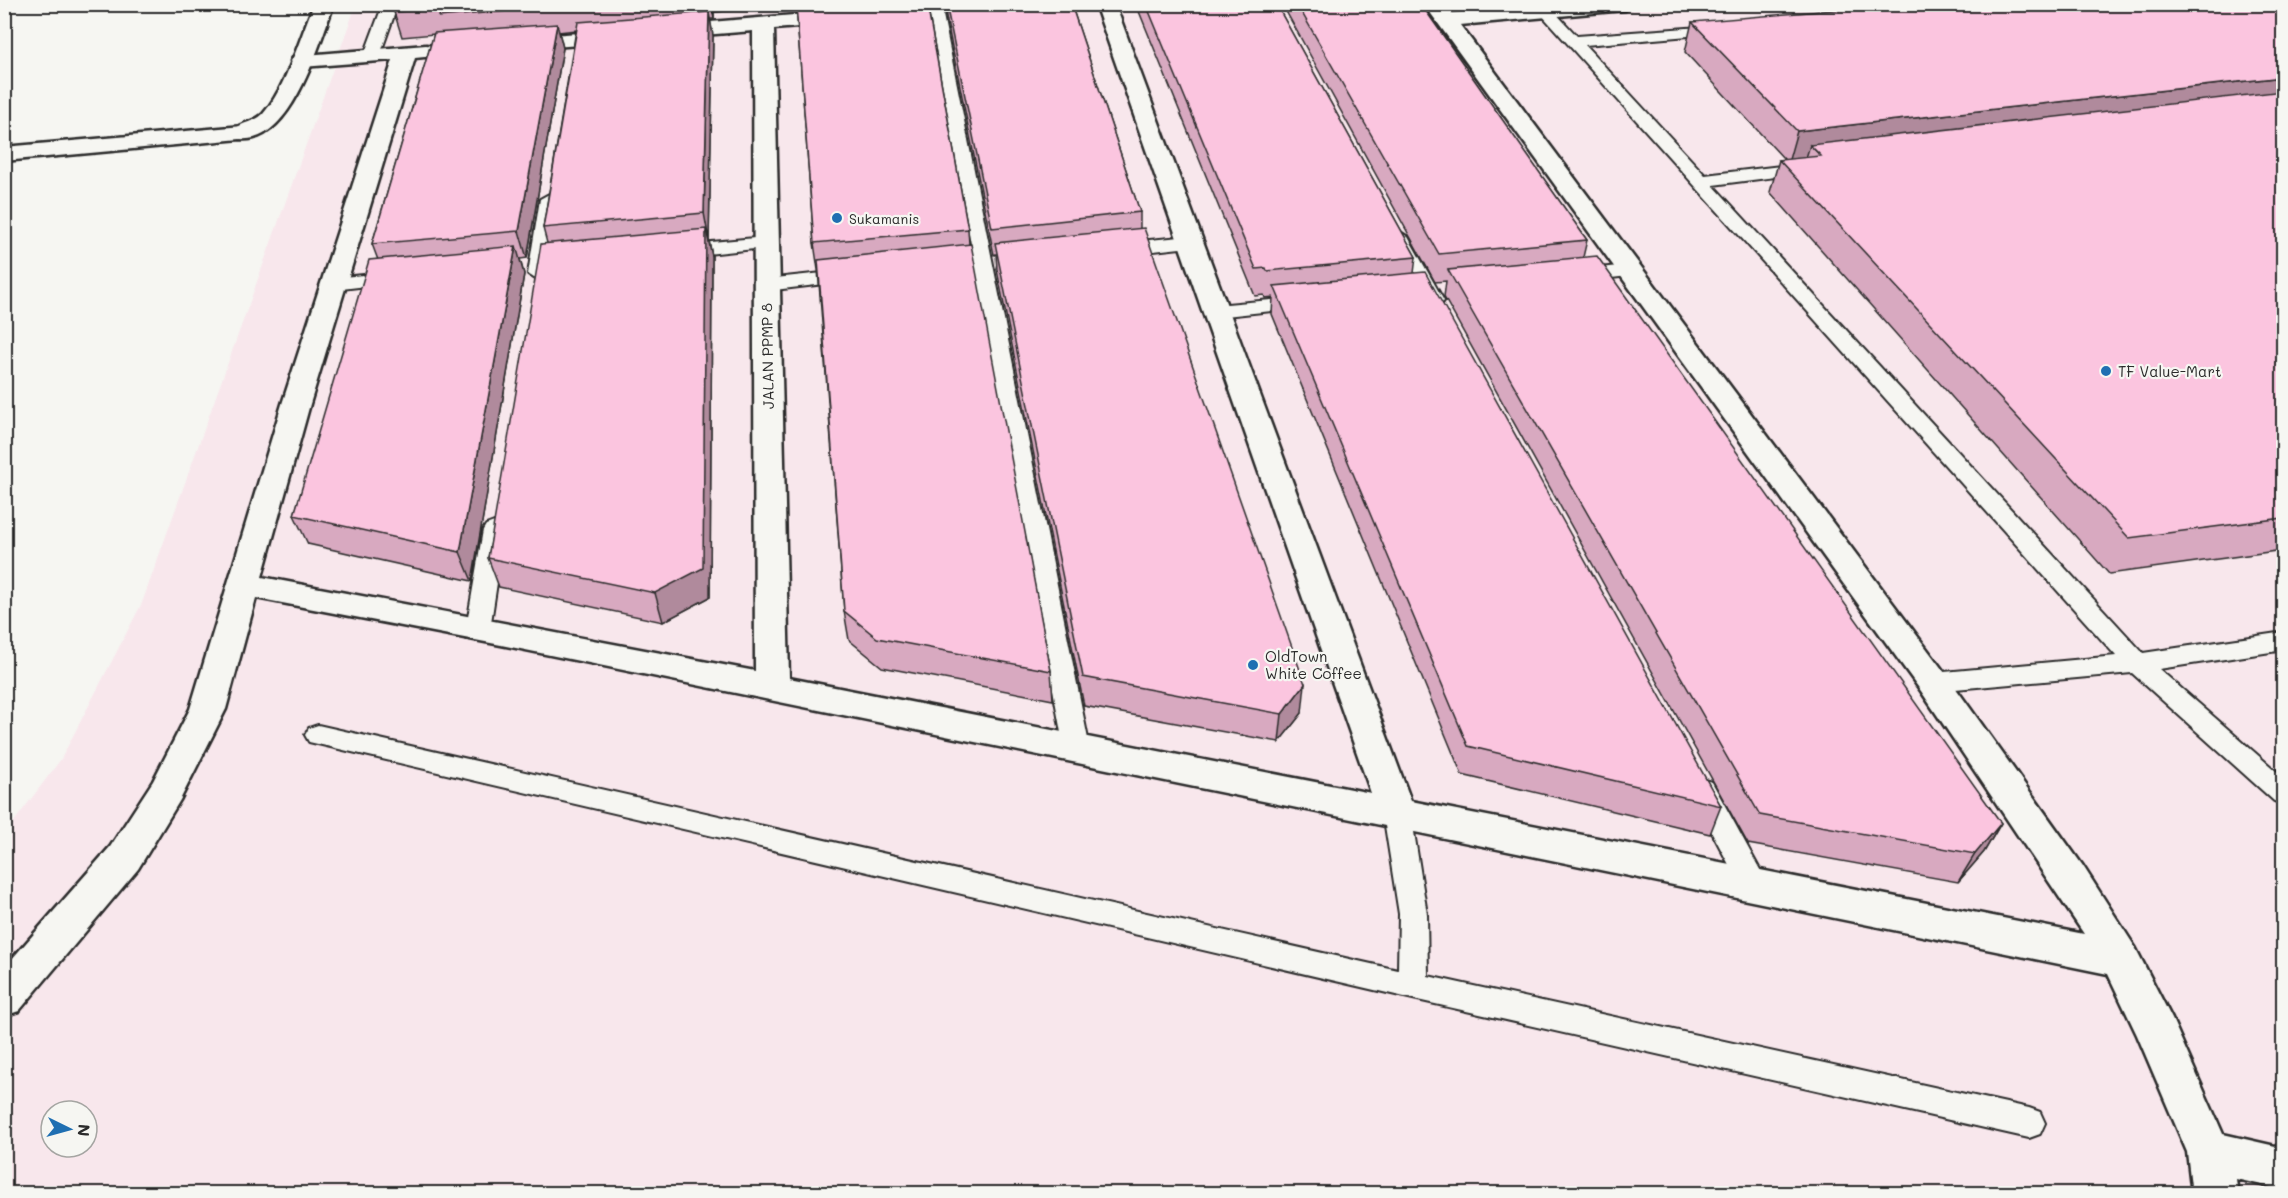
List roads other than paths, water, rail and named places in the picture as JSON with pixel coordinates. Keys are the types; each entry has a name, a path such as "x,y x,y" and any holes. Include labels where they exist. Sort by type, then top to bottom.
{"street":[{"path":"4,154 243,133 269,121 286,98 324,4"},
{"path":"496,45 763,24 814,12 936,10 1008,4"},
{"path":"1105,4 1397,813"},
{"path":"1439,12 1546,11 1625,4"},
{"path":"1439,12 1933,682 2069,877 2121,959 2157,1032 2212,1173 2283,1169"},
{"name":"JALAN PPMP 8","path":"763,24 772,687"},
{"path":"302,61 451,49"},
{"path":"4,998 124,858 167,790 208,709 246,585 296,404 406,52"},
{"path":"246,585 772,687 2121,959"}],"lane":[{"path":"372,55 391,4"},
{"path":"936,10 1077,748"},
{"path":"1546,11 2138,663 2283,794"},
{"path":"1573,41 1738,26"},
{"path":"571,62 575,39"},
{"path":"1700,181 1819,167"},
{"path":"534,288 553,174"},
{"path":"1389,219 1446,322"},
{"path":"1099,251 1191,242"},
{"path":"664,253 766,243"},
{"path":"962,265 1008,260"},
{"path":"516,267 561,263"},
{"path":"1559,278 1630,271"},
{"path":"766,285 870,274"},
{"path":"333,284 413,277"},
{"path":"1405,293 1452,288"},
{"path":"1216,311 1322,301"},
{"path":"478,629 497,511"},
{"path":"1933,682 2138,663 2283,641"},
{"path":"318,735 1413,986 2029,1123"},
{"path":"1691,770 1754,885"},
{"path":"1397,813 1413,914 1413,986"}],"place":[{"name":"Sukamanis","path":"837,218"},
{"name":"TF Value-Mart","path":"2106,371"},
{"name":"OldTown White Coffee","path":"1253,665"}]}
